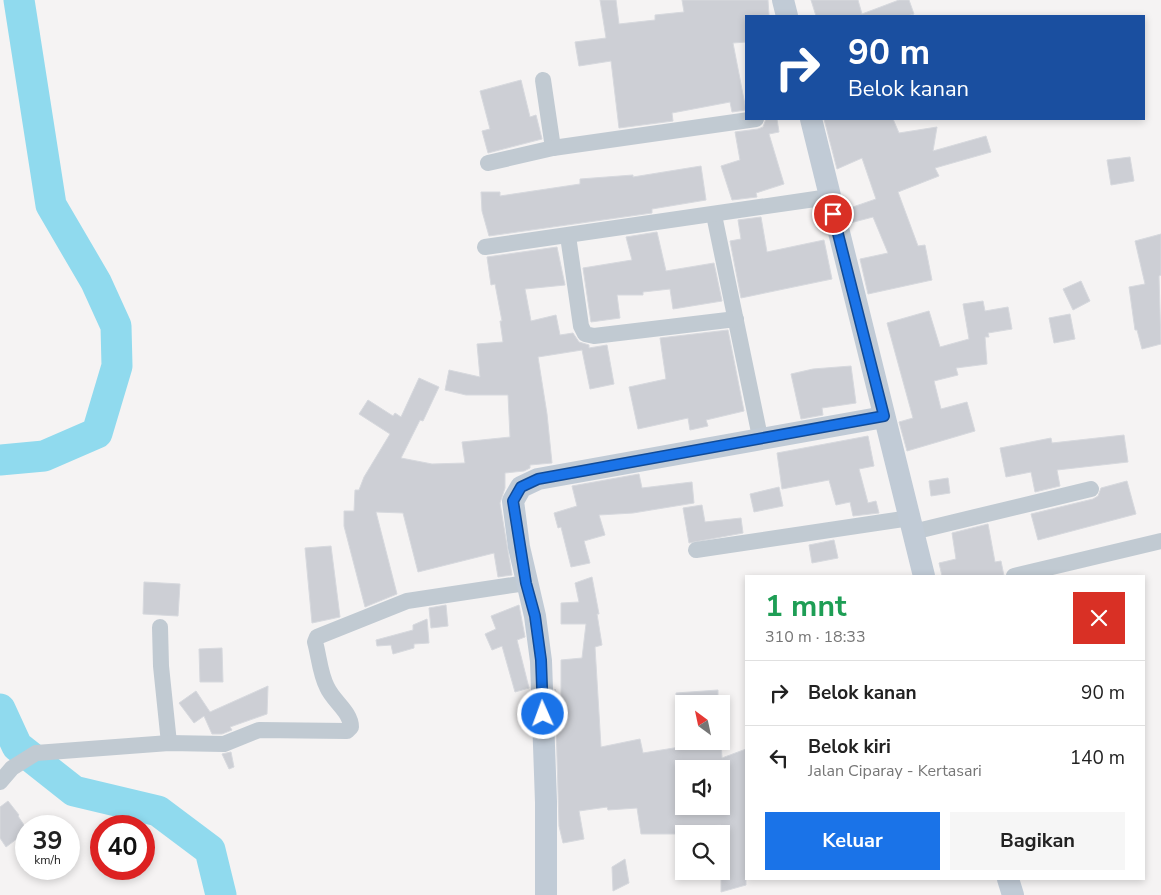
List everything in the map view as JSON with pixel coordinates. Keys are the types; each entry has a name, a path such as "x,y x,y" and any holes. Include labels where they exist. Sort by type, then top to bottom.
{"street":[{"path":"783,0 787,15"},
{"path":"543,80 553,148"},
{"path":"488,163 553,148 749,120"},
{"path":"811,120 924,575"},
{"path":"485,247 829,198"},
{"path":"714,215 760,437"},
{"path":"568,236 581,326 585,334 589,336 736,320"},
{"path":"546,895 546,802 541,660 535,616 526,583 513,501 516,493 529,482 760,437 884,416"},
{"path":"696,550 912,525 1092,489"},
{"path":"1018,575 1161,541"},
{"path":"0,782 12,768 36,752 169,743 224,744 259,730 347,731 351,727 350,720 330,694 325,682 316,642 317,637 407,601 526,583"},
{"path":"160,627 161,666 169,743"},
{"path":"1008,880 1013,895"}],"building":[{"path":"600,0 616,0 619,24 655,20 655,15 684,12 682,0 768,0 769,15 745,15 745,42 733,43 745,110 732,112 730,102 672,113 673,121 619,128 611,61 579,66 575,42 606,38"},
{"path":"811,0 858,0 862,14 899,0 909,0 914,14 910,15 816,15"},
{"path":"521,80 530,117 536,115 542,139 488,153 482,131 490,129 480,91"},
{"path":"766,120 777,120 779,132 769,134 784,184 756,193 757,197 732,200 721,166 740,160 735,132 763,127"},
{"path":"824,120 893,120 899,133 937,127 933,151 986,136 991,152 935,168 939,176 898,192 918,246 925,245 932,280 868,294 860,259 888,253 873,217 850,223 847,209 876,199 862,158 837,169"},
{"path":"1130,157 1134,181 1111,185 1107,160"},
{"path":"701,166 706,200 652,209 652,213 489,236 482,211 481,192 500,192 500,196 580,184 580,179 633,175 633,177"},
{"path":"761,217 767,252 824,240 832,279 741,298 730,241 741,239 738,220"},
{"path":"657,232 666,271 714,263 722,301 673,309 670,289 643,292 643,295 617,295 620,318 591,322 583,268 632,260 626,237"},
{"path":"1161,234 1161,275 1159,276 1161,344 1142,349 1137,330 1135,330 1129,287 1145,284 1135,241"},
{"path":"557,247 565,285 525,289 531,321 556,315 560,335 573,333 579,342 589,345 589,348 607,345 614,384 590,389 582,350 538,357 552,463 530,465 530,468 524,471 505,473 505,488 500,503 512,575 498,577 494,553 418,572 403,513 376,512 397,594 365,607 344,526 344,511 354,511 355,490 359,490 364,477 390,434 359,414 368,400 393,416 395,413 401,417 419,378 439,387 423,421 420,420 401,458 432,464 465,463 462,442 510,437 508,395 466,395 445,390 449,370 480,377 477,344 503,342 500,321 502,321 495,284 491,285 487,257"},
{"path":"1081,281 1090,301 1073,310 1063,289"},
{"path":"983,301 985,311 1008,307 1012,329 988,333 989,337 985,337 987,364 956,368 958,375 934,381 941,409 967,402 975,431 907,451 899,422 913,418 887,323 929,311 940,347 969,339 963,304"},
{"path":"1070,314 1075,339 1054,343 1049,318"},
{"path":"728,330 744,411 706,420 708,426 690,430 688,418 638,429 629,387 666,379 660,338"},
{"path":"851,366 856,403 822,408 823,415 801,419 791,374 813,369"},
{"path":"1124,435 1128,462 1057,470 1060,486 1035,492 1031,472 1006,477 1000,448 1051,438 1052,443"},
{"path":"868,436 874,466 859,469 868,503 876,501 879,513 853,516 850,502 836,505 829,480 782,489 777,453"},
{"path":"639,474 642,488 692,482 694,503 633,513 599,515 605,535 584,541 590,563 571,567 561,527 558,528 554,513 577,506 572,486"},
{"path":"948,478 950,493 931,496 929,481"},
{"path":"1127,481 1136,514 1038,540 1031,514 1093,499 1098,496 1101,488"},
{"path":"779,487 783,506 754,512 750,494"},
{"path":"702,505 705,522 741,518 743,533 689,543 683,508"},
{"path":"988,524 995,562 1001,561 1004,575 942,575 939,563 956,559 952,533"},
{"path":"834,540 838,558 812,563 809,545"},
{"path":"331,546 340,617 312,623 305,548"},
{"path":"592,577 599,614 597,614 602,645 595,647 601,747 640,739 643,753 675,748 675,750 722,750 722,758 745,749 746,885 721,892 721,880 730,880 730,825 675,825 675,834 641,834 637,808 608,810 607,807 579,811 584,839 563,843 559,826 555,689 561,704 561,660 582,658 586,624 561,624 561,603 579,602 575,583"},
{"path":"144,582 180,584 178,616 143,614"},
{"path":"446,605 448,626 431,628 429,608"},
{"path":"519,605 525,637 517,640 529,688 515,692 502,646 492,650 485,634 496,629 491,616"},
{"path":"427,619 429,643 414,644 414,648 393,654 391,645 377,646 376,640 413,630 413,625"},
{"path":"222,648 223,682 200,682 199,649"},
{"path":"268,686 267,714 230,727 232,730 222,734 212,734 204,716 194,723 179,703 196,691 210,712"},
{"path":"718,690 718,695 676,695 676,693"},
{"path":"231,752 234,767 229,769 222,754"},
{"path":"8,801 19,815 15,815 15,840 6,847 0,838 0,807"},
{"path":"625,859 629,883 613,891 612,867"}],"waterway":[{"path":"0,460 44,456 97,433 117,366 116,326 96,282 51,205 19,0"},
{"path":"0,709 17,746 74,791 158,811 210,850 221,895"}],"route":[{"path":"543,714 541,660 535,616 522,563 513,501 521,487 538,479 760,437 884,416 833,214"}]}
